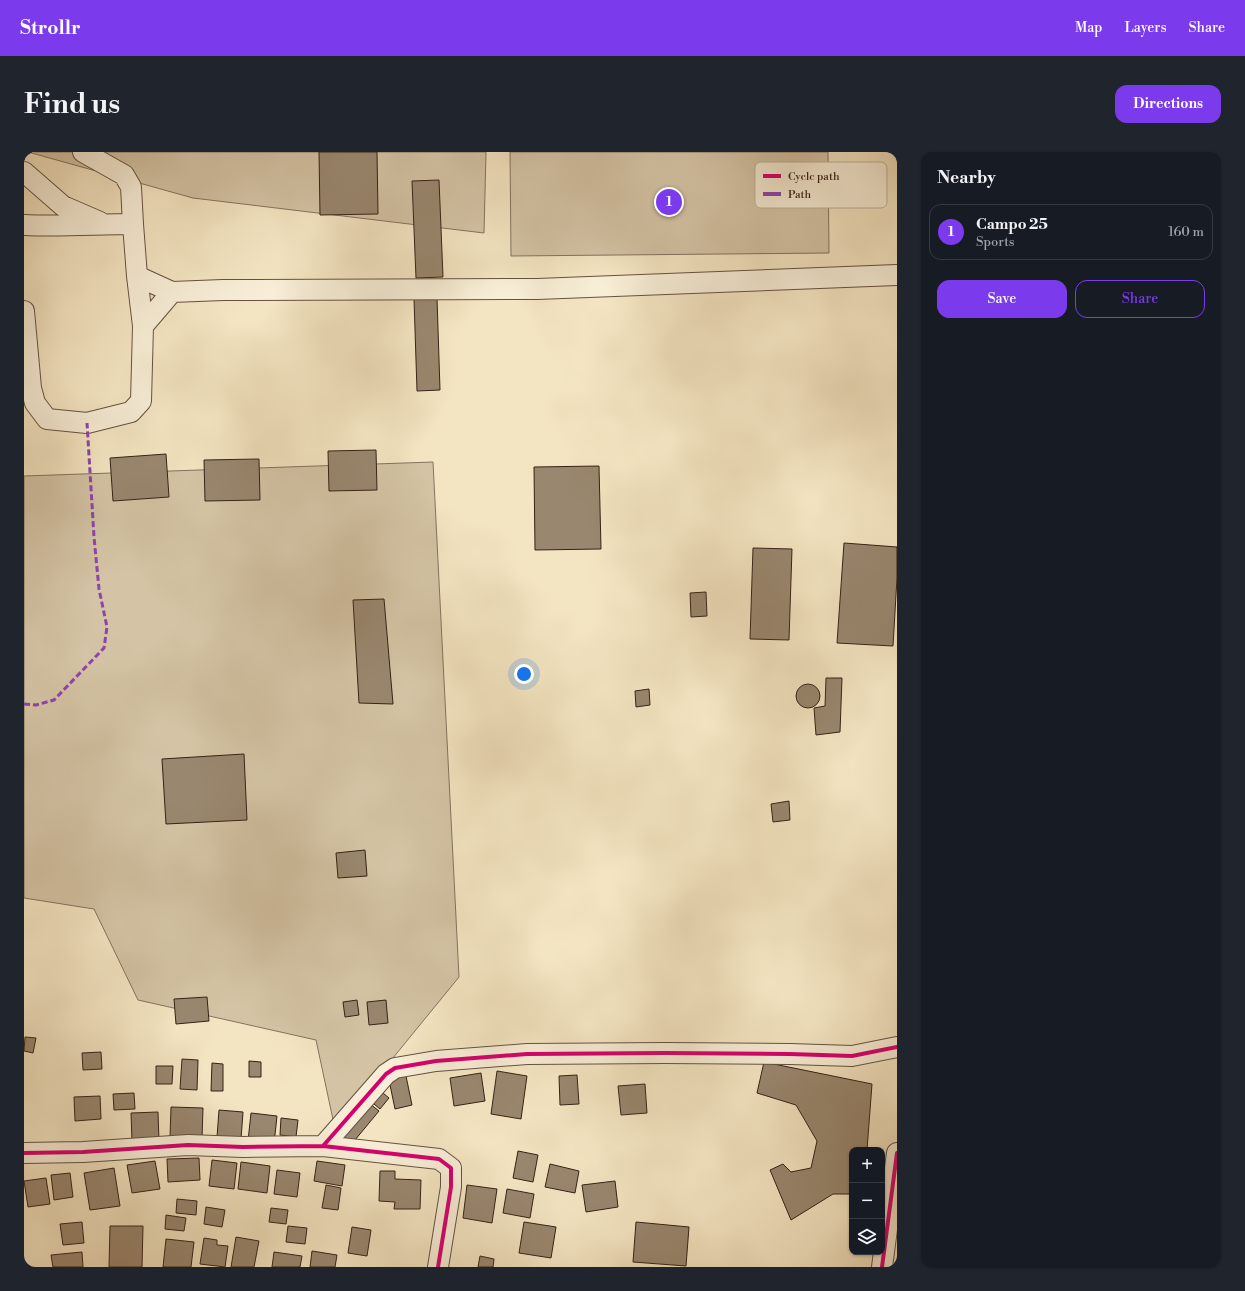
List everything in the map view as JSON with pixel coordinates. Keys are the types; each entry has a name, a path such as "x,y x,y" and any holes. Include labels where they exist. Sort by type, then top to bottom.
{"street":[{"path":"24,311 31,388 35,403 47,418 87,423 130,412 141,401 143,326 137,276 130,187 124,175 83,152"},
{"path":"24,172 63,206 105,224"},
{"path":"24,225 133,224"},
{"path":"137,276 172,292 231,290 537,289 897,275"},
{"path":"143,326 172,292"},
{"path":"323,1146 386,1074 395,1068 436,1061 527,1054 665,1053 852,1056 897,1047"},
{"path":"24,1153 83,1152 188,1145 243,1147 323,1146 438,1159 451,1168 451,1187 438,1267"},
{"path":"882,1267 897,1153"}],"shaded area":[{"path":"28,152 486,152 484,233 193,198"},
{"path":"510,152 828,152 828,162 755,162 755,208 829,208 829,253 511,256"},
{"path":"433,462 459,977 335,1129 316,1040 138,1000 94,909 24,898 24,476"}],"building":[{"path":"319,152 377,152 378,214 320,215"},
{"path":"439,180 443,277 416,278 412,181"},
{"path":"437,298 440,390 417,391 414,299"},
{"path":"376,450 377,490 329,491 328,451"},
{"path":"166,454 169,497 113,501 110,458"},
{"path":"259,459 260,500 205,501 204,460"},
{"path":"599,466 601,549 535,550 534,467"},
{"path":"844,543 897,547 897,578 893,646 837,643"},
{"path":"753,548 792,549 789,640 750,639"},
{"path":"706,592 707,616 691,617 690,593"},
{"path":"384,599 393,704 359,703 353,600"},
{"path":"826,678 842,678 840,732 816,735 814,708 825,706"},
{"path":"808,684 817,687 820,696 817,705 808,708 799,705 796,696 799,687"},
{"path":"649,689 650,705 636,707 635,691"},
{"path":"244,754 247,820 166,824 162,759"},
{"path":"789,801 790,820 773,822 771,804"},
{"path":"365,850 367,876 338,878 336,853"},
{"path":"207,997 209,1021 176,1024 174,999"},
{"path":"357,1000 359,1015 345,1017 343,1002"},
{"path":"386,1000 388,1023 369,1025 367,1002"},
{"path":"25,1037 36,1038 33,1053 24,1051"},
{"path":"101,1052 102,1069 83,1070 82,1053"},
{"path":"182,1059 198,1060 197,1090 180,1089"},
{"path":"249,1061 261,1062 261,1077 249,1077"},
{"path":"764,1062 872,1084 867,1147 849,1147 849,1194 833,1194 791,1220 770,1170 783,1164 791,1172 811,1168 817,1141 796,1105 757,1093"},
{"path":"212,1063 223,1064 223,1091 211,1091"},
{"path":"156,1066 173,1066 172,1084 156,1084"},
{"path":"497,1071 527,1076 521,1119 491,1114"},
{"path":"481,1073 485,1101 454,1106 450,1078"},
{"path":"577,1075 579,1104 560,1105 559,1076"},
{"path":"406,1076 412,1105 395,1109 389,1080"},
{"path":"645,1084 647,1113 621,1115 618,1086"},
{"path":"377,1088 389,1098 380,1109 368,1099"},
{"path":"134,1093 135,1109 114,1110 113,1094"},
{"path":"100,1096 101,1119 75,1121 74,1097"},
{"path":"365,1100 379,1111 350,1146 336,1135"},
{"path":"171,1107 203,1108 202,1138 170,1137"},
{"path":"219,1110 243,1112 241,1139 217,1137"},
{"path":"158,1112 159,1141 132,1142 131,1113"},
{"path":"251,1113 277,1116 274,1144 248,1141"},
{"path":"281,1118 298,1120 296,1137 280,1135"},
{"path":"518,1151 538,1155 533,1182 513,1178"},
{"path":"199,1158 200,1180 168,1182 167,1159"},
{"path":"212,1160 237,1163 234,1189 209,1186"},
{"path":"155,1161 160,1189 132,1193 127,1165"},
{"path":"317,1161 345,1165 342,1186 314,1181"},
{"path":"241,1162 270,1166 267,1193 238,1189"},
{"path":"550,1164 579,1171 575,1193 545,1187"},
{"path":"114,1168 120,1206 90,1210 84,1173"},
{"path":"277,1170 300,1173 297,1197 274,1194"},
{"path":"380,1171 395,1171 395,1179 421,1180 420,1209 394,1209 395,1202 379,1201"},
{"path":"70,1173 73,1197 54,1200 51,1175"},
{"path":"46,1178 50,1204 28,1207 24,1181"},
{"path":"615,1181 618,1207 586,1212 582,1185"},
{"path":"326,1185 341,1188 338,1210 322,1208"},
{"path":"467,1185 497,1189 492,1223 463,1218"},
{"path":"507,1189 534,1194 530,1218 503,1213"},
{"path":"177,1199 197,1201 196,1215 176,1213"},
{"path":"206,1207 225,1210 222,1227 204,1224"},
{"path":"271,1208 288,1210 286,1224 269,1222"},
{"path":"166,1215 186,1218 184,1231 165,1229"},
{"path":"82,1222 84,1243 63,1245 60,1224"},
{"path":"524,1222 556,1227 551,1258 519,1253"},
{"path":"636,1222 689,1227 686,1266 633,1262"},
{"path":"110,1226 143,1226 142,1267 109,1267"},
{"path":"288,1226 307,1228 305,1244 286,1242"},
{"path":"352,1227 371,1230 367,1256 348,1253"},
{"path":"236,1237 259,1241 254,1267 231,1267"},
{"path":"204,1238 217,1240 217,1245 228,1246 225,1267 200,1264"},
{"path":"166,1239 194,1242 191,1267 163,1267"},
{"path":"312,1251 337,1255 335,1267 310,1267"},
{"path":"82,1252 83,1267 53,1267 51,1255"},
{"path":"274,1252 302,1256 300,1267 272,1267"},
{"path":"480,1256 494,1259 493,1267 478,1267"}],"marked path":[{"path":"24,704 36,705 54,700 104,648 107,627 99,589 94,537 87,423"}],"cycle path":[{"path":"323,1146 386,1074 395,1068 436,1061 527,1054 665,1053 852,1056 897,1047"},
{"path":"24,1153 83,1152 188,1145 243,1147 323,1146 439,1159 451,1168 451,1187 438,1267"},
{"path":"882,1267 897,1153"}],"place":[{"name":"Campo 25","path":"669,202"}]}
